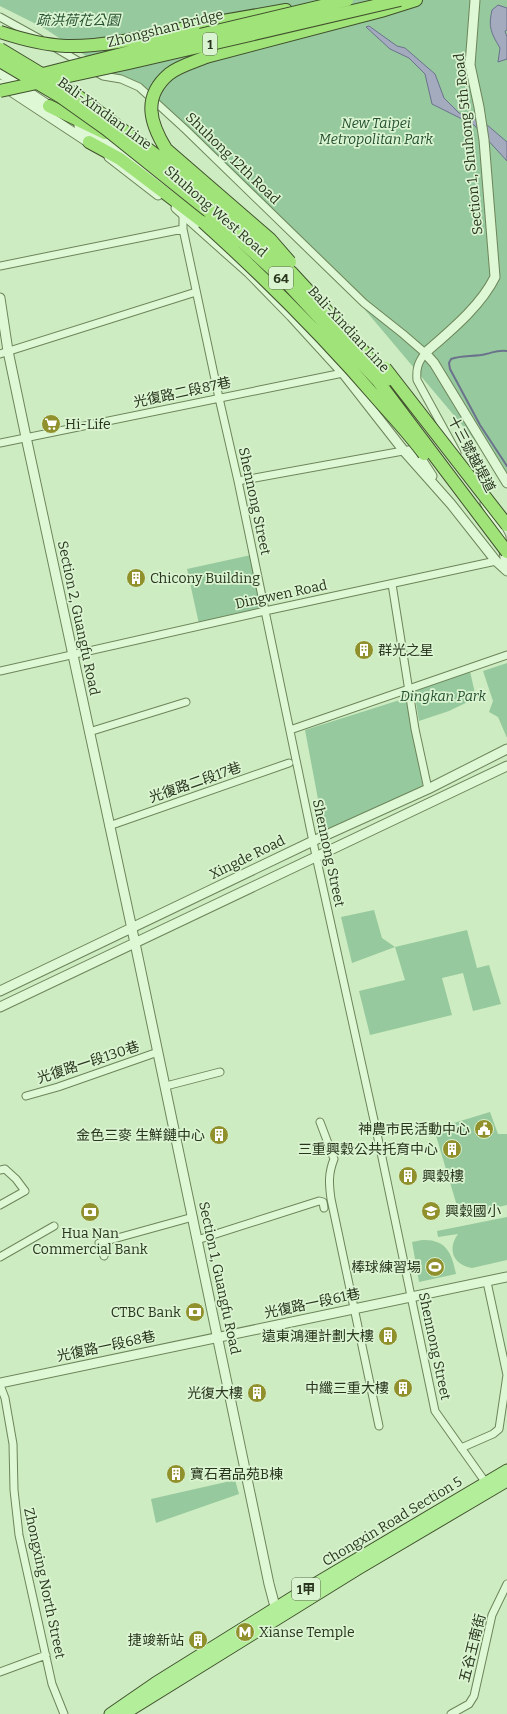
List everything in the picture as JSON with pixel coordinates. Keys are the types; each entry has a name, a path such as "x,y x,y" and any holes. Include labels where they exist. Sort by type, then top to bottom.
{"highway":[{"name":"Zhongshan Bridge","path":"17,84 141,49 347,0"},
{"name":"Zhongshan Bridge","path":"17,84 129,63 400,0"},
{"path":"416,0 381,11 206,57 187,65 170,74 158,87 152,102 151,110 153,124 166,149 270,239 374,354 507,525"},
{"path":"0,32 40,43 66,46 90,45 114,42 251,15 331,3"},
{"name":"Bali-Xindian Line","path":"0,49 78,96 128,132 185,177 292,273 360,347 507,538"},
{"name":"Bali-Xindian Line","path":"0,61 61,97 106,129 212,214 286,282 378,381 507,552"},
{"path":"0,84 17,84"},
{"path":"0,92 17,84"},
{"path":"49,106 64,112 135,149 172,174 204,199 260,249 352,342 392,376"},
{"path":"89,142 120,158 203,222 297,310 355,373 422,451 474,520 504,567"}],"main road":[{"name":"Chongxin Road Section 5","path":"110,1714 155,1683 276,1608 507,1470"},
{"name":"Chongxin Road Section 5","path":"124,1714 279,1620 358,1569 507,1481"}],"street":[{"name":"Section 1, Shuhong 5th Road","path":"425,353 476,306 495,277 484,140 470,65 475,0"},
{"name":"Shuhong 12th Road","path":"0,17 103,76 121,79 139,87 186,130 364,303 425,353"},
{"name":"Shuhong West Road","path":"0,73 126,156 172,190 251,258 342,354 381,400 451,504"},
{"name":"Shuhong West Road","path":"0,84 89,142 183,214 249,273 343,372 404,451 504,567"},
{"name":"Shennong Street","path":"183,214 183,229 196,292 238,481 316,856 379,1143 436,1414 486,1483"},
{"path":"0,266 183,229"},
{"path":"4,353 196,292"},
{"name":"Section 2, Guangfu Road","path":"0,298 4,353 26,437 135,943"},
{"path":"425,353 434,363 507,482"},
{"name":"十三號越堤道","path":"425,353 418,362 416,369 418,380 502,537 504,567"},
{"name":"光復路二段87巷","path":"0,443 343,372"},
{"path":"238,481 414,449"},
{"name":"Dingwen Road","path":"0,671 392,584 504,567"},
{"path":"392,584 415,729 428,789"},
{"path":"290,730 507,655"},
{"path":"89,732 186,702"},
{"name":"Xingde Road","path":"0,991 313,841 428,789 507,749"},
{"name":"光復路二段17巷","path":"109,826 289,763"},
{"name":"Xingde Road","path":"0,1006 507,766"},
{"name":"Section 1, Guangfu Road","path":"135,943 269,1584 279,1620"},
{"name":"光復路一段130巷","path":"26,1096 58,1087 158,1052"},
{"path":"166,1086 220,1072"},
{"path":"320,1122 334,1159 329,1170 328,1180 379,1426"},
{"path":"0,1170 5,1169 16,1179 25,1191 0,1205"},
{"path":"197,1240 319,1201 323,1202 324,1208"},
{"path":"104,1256 99,1244 193,1217"},
{"path":"0,1257 54,1226"},
{"name":"光復路一段61巷","path":"218,1337 507,1277"},
{"path":"462,1448 493,1434 499,1429 507,1375 505,1359 487,1282"},
{"name":"光復路一段68巷","path":"0,1384 218,1337"},
{"name":"Zhongxing North Street","path":"0,1384 5,1398 14,1444 14,1490 19,1535 52,1684 64,1714"},
{"name":"五谷王南街","path":"451,1714 469,1704 474,1696 492,1615 507,1584"},
{"path":"0,1672 46,1655"}],"green space":[{"name":"New Taipei Metropolitan Park","path":"0,0 507,0 507,482 468,432 339,279 180,119 44,28 0,6"},
{"path":"251,555 261,609 199,624 187,569"},
{"path":"507,663 507,738 498,717 489,712 493,701 483,671"},
{"name":"Dingkan Park","path":"470,671 476,698 449,711 419,721 414,690"},
{"path":"406,698 423,787 324,831 305,730"},
{"path":"374,910 382,938 395,947 352,963 341,917"},
{"path":"467,930 477,968 489,965 501,1004 473,1011 463,973 442,978 452,1015 370,1035 359,991 405,980 395,947"},
{"path":"490,1112 498,1134 507,1134 507,1205 460,1216 434,1129"},
{"path":"507,1217 507,1260 472,1268 465,1266 460,1264 454,1256 453,1245 458,1234 438,1237 437,1231"},
{"name":"棒球練習場","path":"422,1240 437,1242 447,1249 453,1260 456,1274 419,1282 412,1242"},
{"path":"235,1480 239,1494 156,1523 151,1499"}],"water":[{"path":"498,5 507,8 507,30 505,31 507,37 507,59 498,62 500,48 492,34 490,21 492,10"},
{"path":"369,26 397,46 405,48 435,74 444,98 459,113 486,124 507,142 507,161 474,125 432,104 425,74 409,58 390,49 366,27"}],"waterway":[{"path":"507,351 464,356 451,359 449,363 450,369 480,425 507,466"}],"place":[{"name":"Hi-Life","path":"51,424"},
{"name":"Chicony Building","path":"136,578"},
{"name":"群光之星","path":"364,650"},
{"name":"神農市民活動中心","path":"484,1129"},
{"name":"金色三麥 生鮮鏈中心","path":"219,1135"},
{"name":"三重興穀公共托育中心","path":"452,1149"},
{"name":"興穀樓","path":"408,1176"},
{"name":"興穀國小","path":"431,1211"},
{"name":"Hua Nan Commercial Bank","path":"90,1212"},
{"name":"棒球練習場","path":"435,1267"},
{"name":"CTBC Bank","path":"195,1312"},
{"name":"遠東鴻運計劃大樓","path":"388,1336"},
{"name":"中纖三重大樓","path":"403,1388"},
{"name":"光復大樓","path":"257,1393"},
{"name":"寶石君品苑B棟","path":"176,1474"},
{"name":"Xianse Temple","path":"245,1632"},
{"name":"捷竣新站","path":"198,1640"}],"park label":[{"name":"疏洪荷花公園","path":"78,20"}]}
